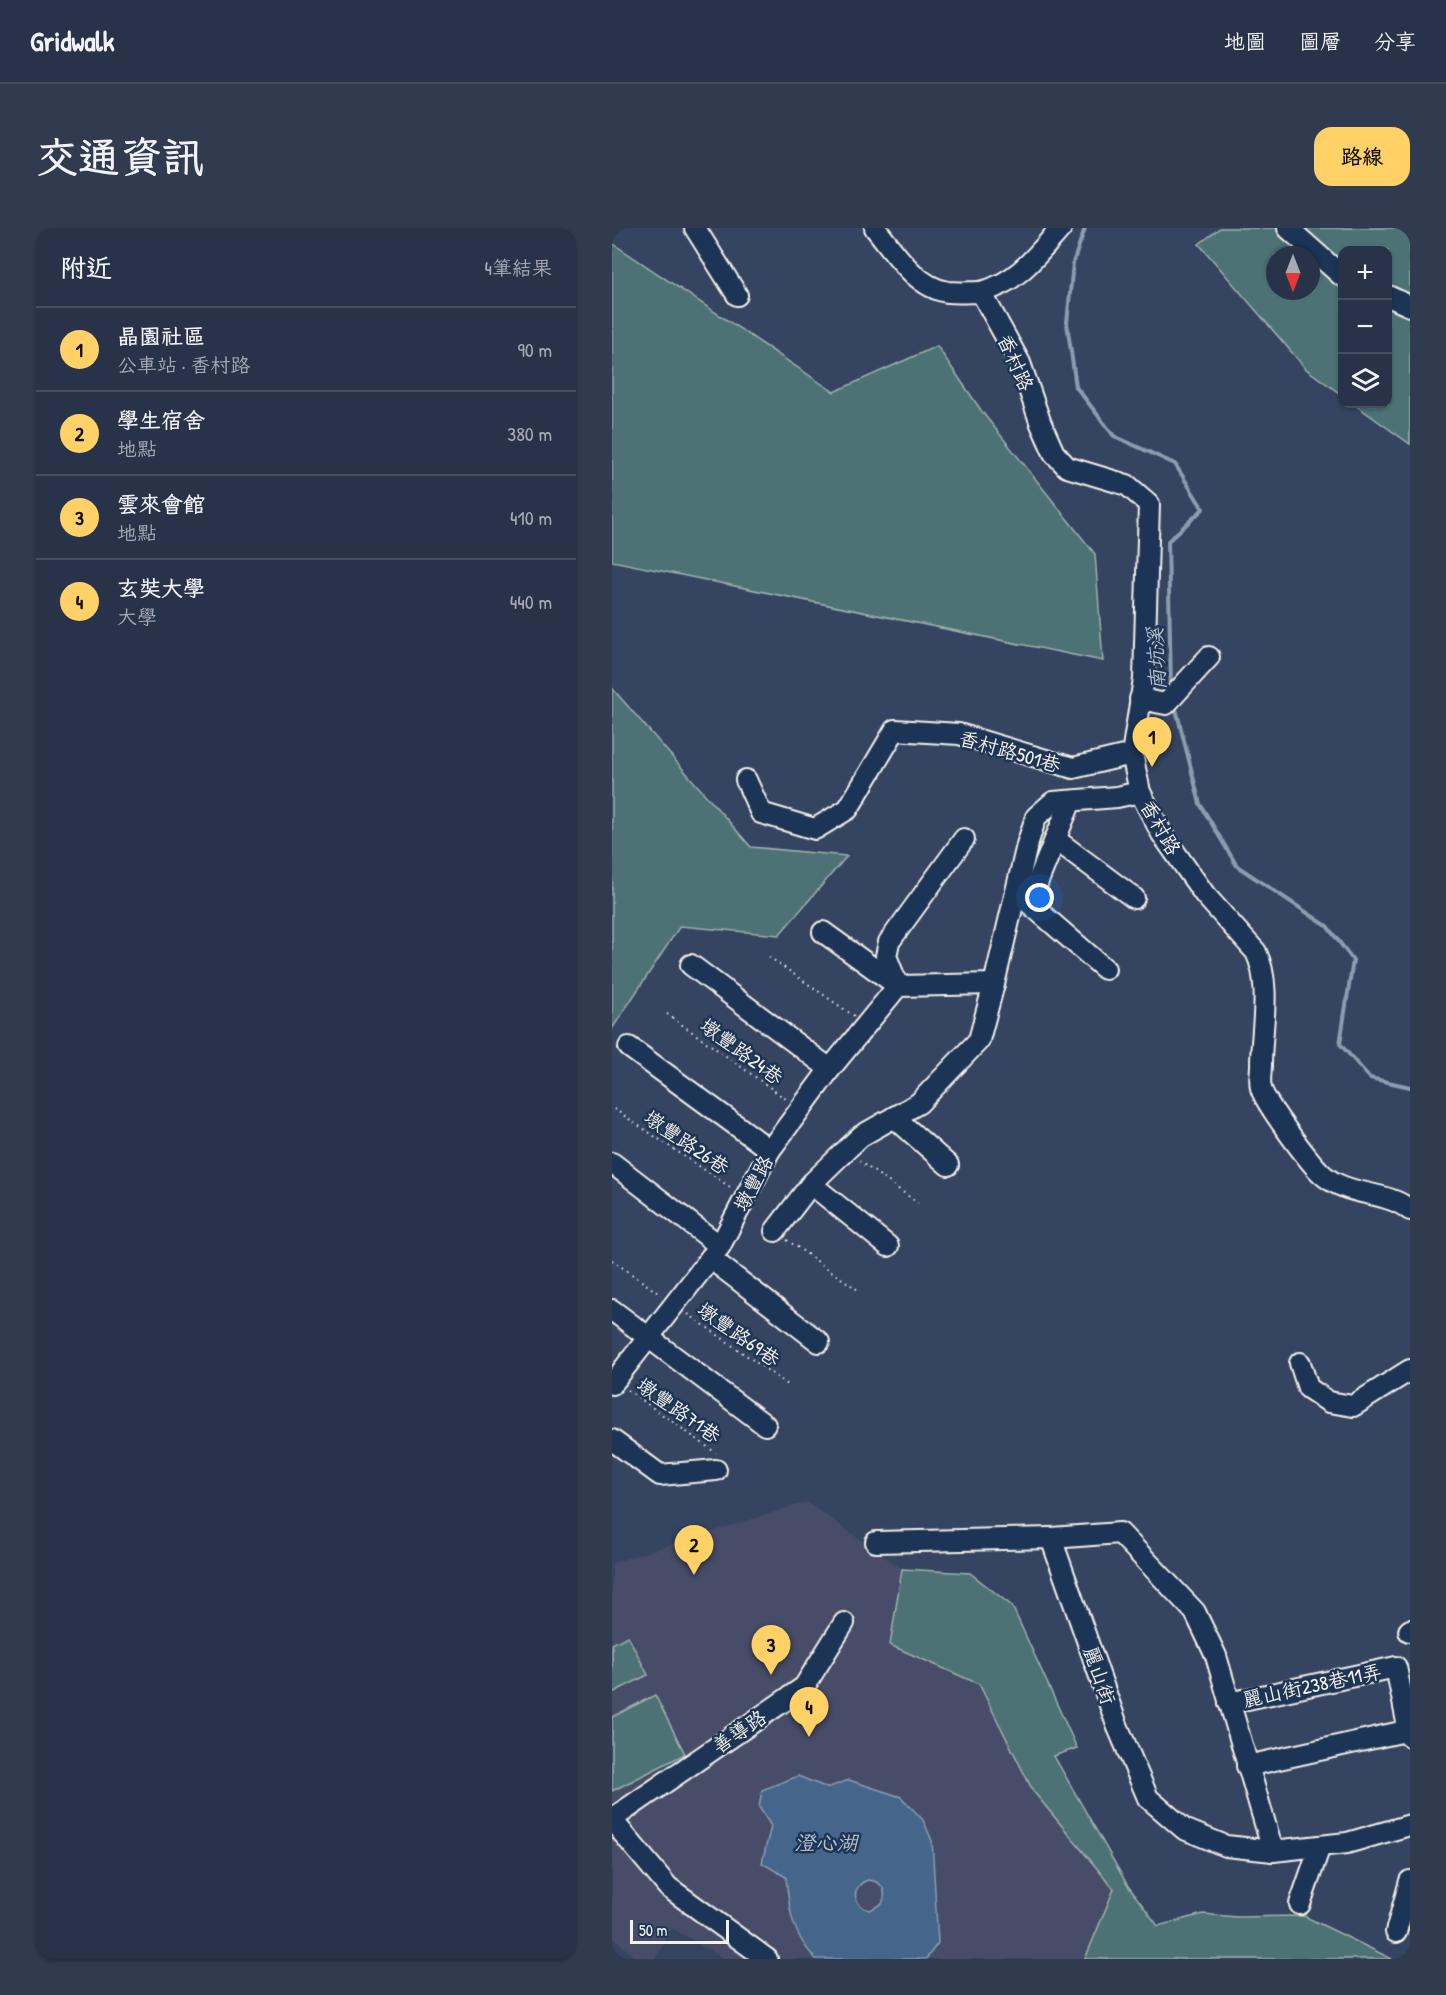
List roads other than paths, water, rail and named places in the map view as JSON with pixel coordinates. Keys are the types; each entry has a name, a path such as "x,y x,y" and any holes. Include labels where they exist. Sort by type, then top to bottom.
{"street":[{"path":"695,228 736,296"},
{"path":"875,228 915,276 931,287 946,292 981,292 998,288 1020,273 1061,228"},
{"path":"1288,228 1338,272"},
{"name":"香村路","path":"981,292 1020,363 1041,424 1054,453 1067,466 1127,485 1149,504 1144,679 1132,754 1140,792 1162,834 1205,896 1256,952 1261,961 1265,980 1261,1089 1274,1112 1327,1178 1342,1188 1394,1201 1410,1210"},
{"path":"1392,298 1410,306"},
{"path":"1140,699 1166,704 1209,657"},
{"name":"香村路501巷","path":"746,780 761,813 815,829 848,809 895,730 959,734 1073,768 1132,754"},
{"path":"775,1231 811,1184 861,1136 919,1103 979,1040 1027,844 1036,817 1053,802 1117,797 1140,792"},
{"path":"1071,801 1029,903 1105,969"},
{"path":"898,986 886,956 889,942 964,839"},
{"path":"1055,839 1134,898"},
{"path":"823,932 898,986 994,984"},
{"path":"691,965 830,1069"},
{"name":"墩豐路","path":"613,1382 715,1252 770,1150 830,1069 898,986"},
{"path":"630,1047 770,1150"},
{"path":"894,1118 948,1165"},
{"path":"612,1163 819,1342"},
{"path":"811,1184 888,1245"},
{"path":"612,1311 765,1425"},
{"path":"1300,1363 1308,1388 1329,1402 1353,1406 1410,1370"},
{"path":"612,1440 660,1475 717,1462"},
{"path":"876,1542 1051,1539 1120,1533 1195,1612 1216,1656 1273,1851"},
{"name":"麗山街","path":"1051,1539 1117,1725 1148,1798 1184,1829 1226,1846 1273,1851 1347,1843 1410,1825"},
{"name":"善導路","path":"612,1820 804,1687 844,1623"},
{"name":"麗山街238巷11弄","path":"1229,1703 1396,1667 1410,1732"},
{"path":"1247,1766 1410,1732"},
{"path":"612,1820 668,1887 767,1959"},
{"path":"1300,1904 1320,1846"},
{"path":"1396,1932 1410,1881"}],"water":[{"name":"澄心湖","path":"798,1776 827,1788 849,1780 901,1797 923,1820 932,1841 938,1943 926,1959 816,1959 802,1941 793,1921 786,1877 762,1863 771,1826 759,1807 762,1790","holes":["868,1880 877,1882 884,1891 884,1899 882,1904 870,1910 864,1908 857,1900 856,1891 862,1883"]}],"waterway":[{"name":"南坑溪","path":"1085,228 1073,263 1067,323 1076,387 1114,436 1175,464 1203,509 1168,541 1171,689"},
{"name":"南坑溪","path":"1175,705 1200,804 1237,866 1327,926 1353,960 1340,1044 1370,1078 1410,1087"}],"place":[{"name":"晶園社區","path":"1152,767"},
{"name":"學生宿舍","path":"694,1575"},
{"name":"雲來會館","path":"771,1675"},
{"name":"玄奘大學","path":"809,1737"}]}
